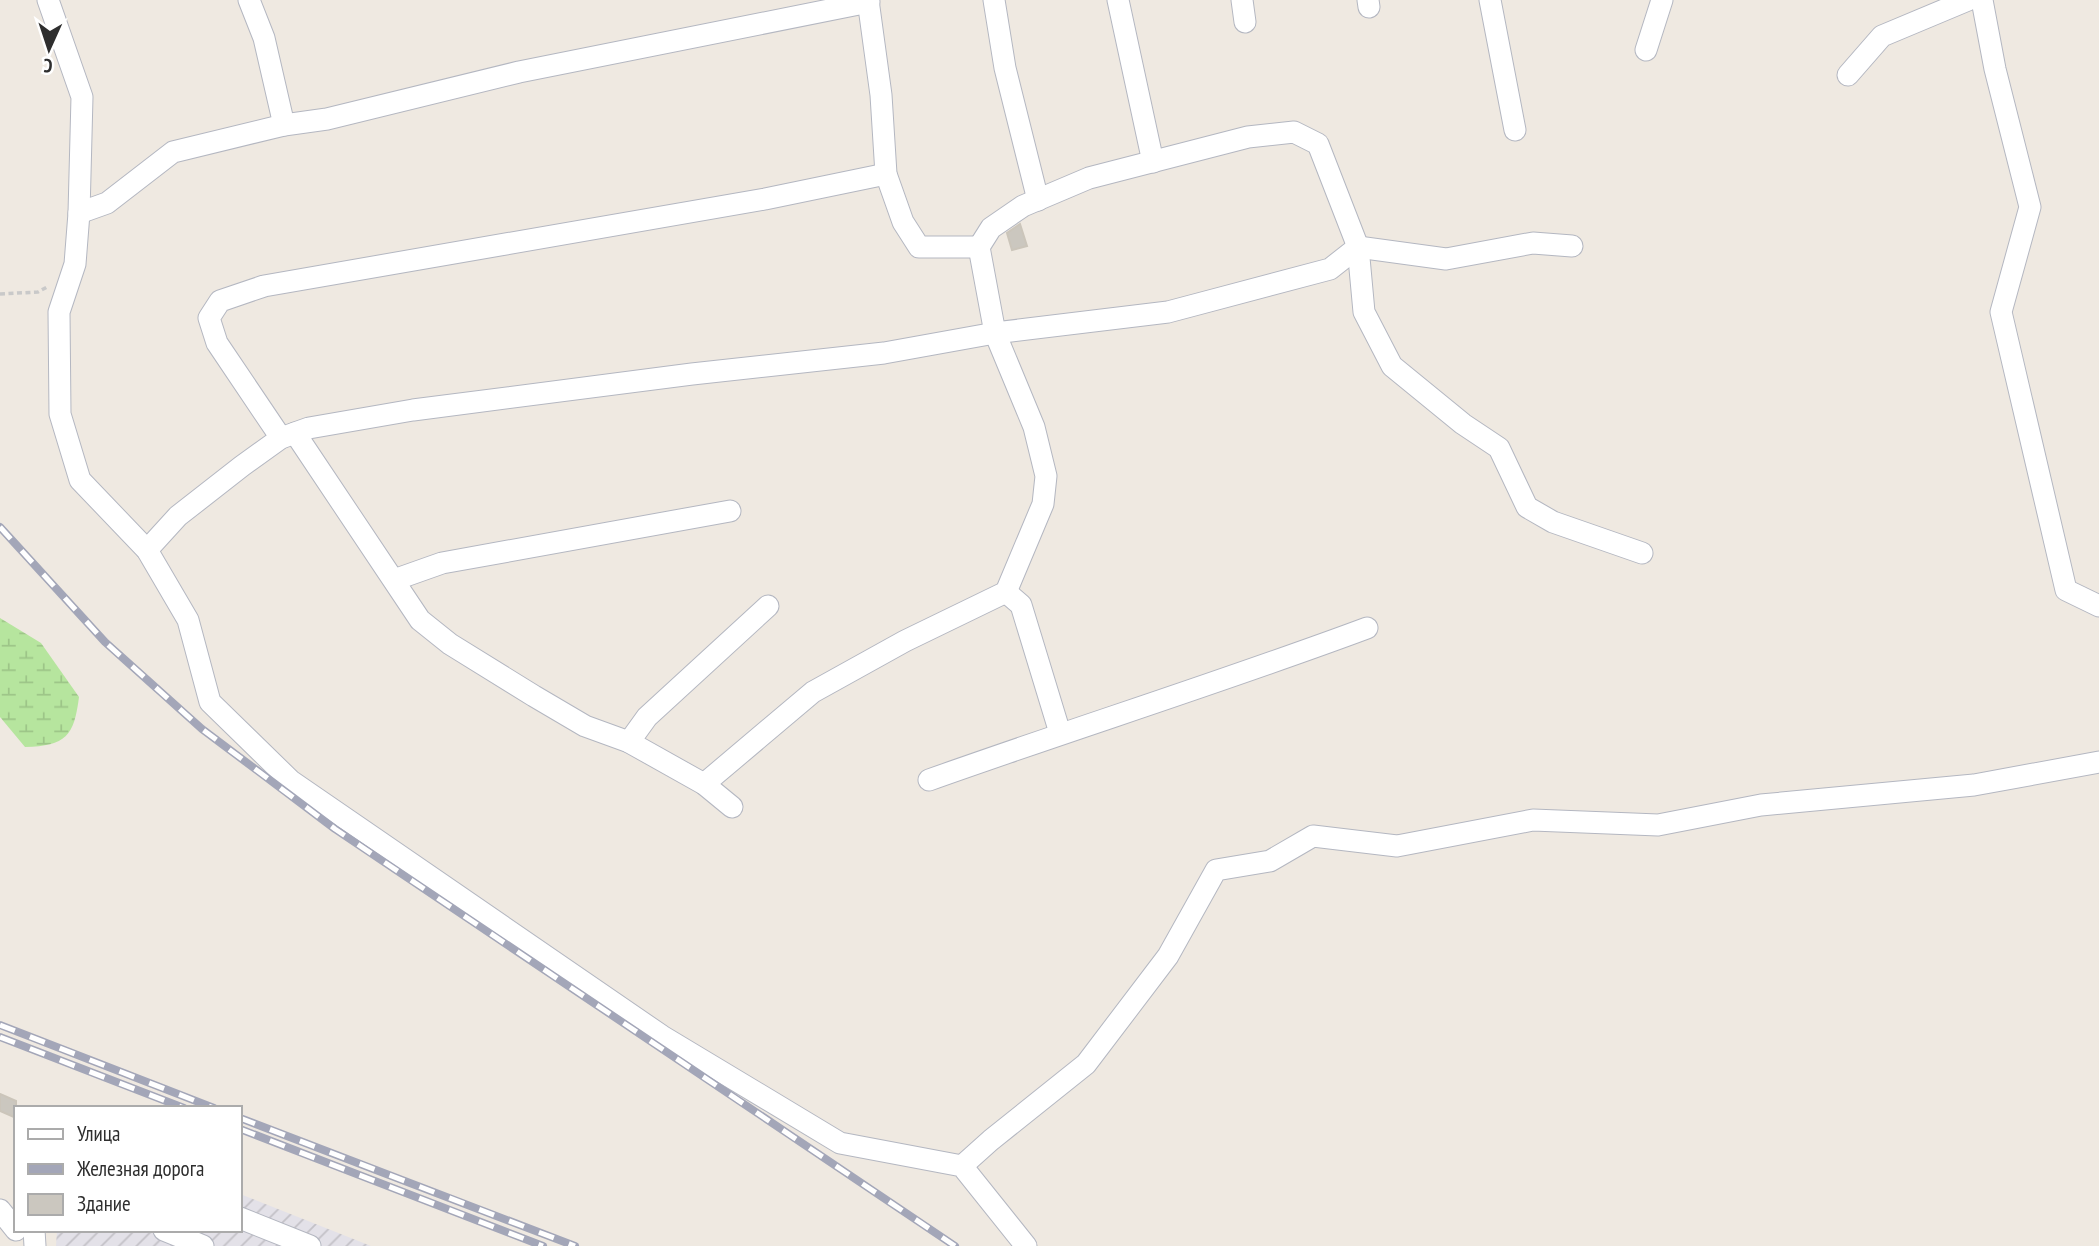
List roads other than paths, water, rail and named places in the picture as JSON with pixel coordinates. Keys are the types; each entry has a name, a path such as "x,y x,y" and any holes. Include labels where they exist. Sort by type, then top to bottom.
{"street":[{"path":"48,0 82,97 75,264 59,312 60,414 80,480 147,550 188,620 210,702 290,781 663,1036 840,1143 962,1166 1026,1246"},
{"path":"249,0 264,38 284,125"},
{"path":"994,0 1005,68 1038,200"},
{"path":"1118,0 1153,162"},
{"path":"1242,0 1244,22"},
{"path":"1490,0 1515,130"},
{"path":"1646,50 1662,0"},
{"path":"1848,75 1882,36 1968,0"},
{"path":"1982,0 1995,69 2030,207 2001,313 2066,590 2099,606"},
{"path":"79,213 107,204 173,152 284,125 327,119 519,72 868,1 881,95 886,174 903,222 919,247 979,247"},
{"path":"704,784 813,692 905,641 1006,592 1043,504 1046,476 1034,427 995,333 979,247 991,228 1023,206 1089,177 1248,137 1294,132 1318,144 1358,247 1364,312 1392,366 1463,424 1499,448 1527,507 1553,522 1642,553"},
{"path":"732,807 704,784 629,742 585,726 450,644 419,620 394,580 217,343 209,318 220,301 264,286 765,199 886,174"},
{"path":"147,550 178,516 288,436 309,428 413,410 692,374 884,353 995,333 1168,312 1330,268 1358,247 1446,259 1533,243 1572,246"},
{"path":"394,580 442,563 730,511"},
{"path":"1006,592 1021,605 1060,733"},
{"path":"629,742 647,717 768,606"},
{"path":"929,780 1060,733 1245,674 1367,628"},
{"path":"962,1166 990,1140 1086,1065 1168,956 1216,870 1270,861 1313,836 1397,846 1533,820 1658,825 1761,805 1973,785 2099,762"},
{"path":"0,1210 14,1228"},
{"path":"242,1219 310,1246"},
{"path":"18,1232 29,1246"},
{"path":"169,1232 203,1246"}],"railway":[{"path":"0,527 105,642 202,729 335,829 955,1246"},
{"path":"0,1025 209,1106"},
{"path":"0,1037 179,1106"},
{"path":"242,1119 575,1246"},
{"path":"242,1130 543,1246"}]}
